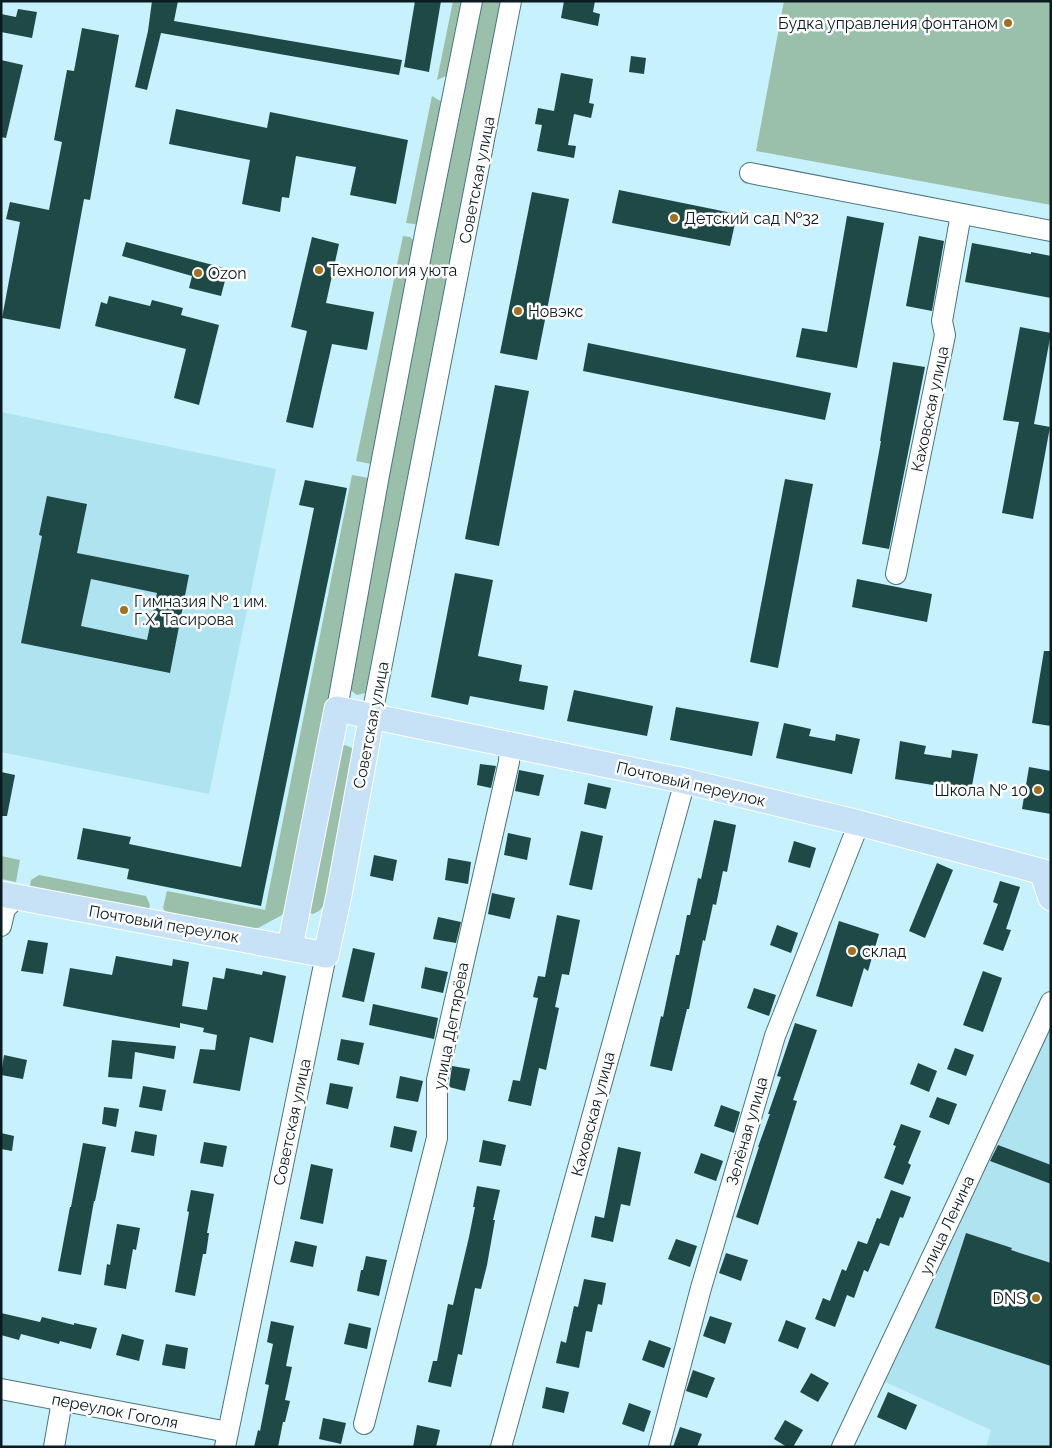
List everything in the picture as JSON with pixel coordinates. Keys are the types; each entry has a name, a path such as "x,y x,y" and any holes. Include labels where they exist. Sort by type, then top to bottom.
{"main road":[{"name":"Почтовый переулок","path":"337,709 685,781 859,823 1046,873 1051,898"},
{"path":"290,947 337,709"},
{"name":"Советская улица","path":"326,955 372,715"},
{"name":"Почтовый переулок","path":"9,896 326,955"}],"street":[{"path":"337,709 379,475 472,1"},
{"name":"Советская улица","path":"372,715 511,1"},
{"path":"750,173 1051,231"},
{"name":"Каховская улица","path":"896,574 945,335 942,321 961,214"},
{"name":"улица Дегтярёва","path":"364,1424 437,1138 437,1080 509,762 510,745"},
{"name":"Каховская улица","path":"501,1447 685,781"},
{"name":"Зелёная улица","path":"659,1447 701,1288 775,1036 859,823"},
{"path":"1,926 9,896"},
{"name":"Советская улица","path":"226,1439 326,955"},
{"name":"улица Ленина","path":"842,1447 1051,1002"},
{"name":"переулок Гоголя","path":"1,1389 62,1401 226,1439"},
{"path":"54,1447 62,1401"}],"shaded area":[{"name":"Гимназия № 1 им. Г.Х. Тасирова","path":"1,412 276,469 209,794 1,752"},
{"path":"1051,1016 1051,1447 986,1447 991,1430 883,1381"}],"green space":[{"path":"453,1 467,1 453,73 437,80"},
{"path":"481,1 503,1 366,693 357,695 349,689 347,680"},
{"path":"784,1 1051,1 1051,205 756,151"},
{"path":"432,96 447,105 423,225 406,223"},
{"path":"403,236 410,237 415,242 376,465 356,461"},
{"path":"352,475 374,479 291,899 282,915 258,928 238,927 166,913 163,908 167,891 265,910"},
{"path":"345,745 356,752 325,904 319,911 313,914 308,912 338,749"},
{"path":"1,856 20,860 16,882 1,879"},
{"path":"39,875 146,896 150,905 148,911 34,889 30,886 31,880"}],"building":[{"path":"152,1 178,1 174,21 402,60 399,75 161,33 147,90 135,87 148,31"},
{"path":"415,1 441,1 429,72 404,67"},
{"path":"564,1 595,1 593,12 600,14 598,26 561,18"},
{"path":"18,9 37,12 32,38 1,32 1,14 16,17"},
{"path":"82,28 119,35 90,200 84,199 60,329 2,318 20,222 6,219 10,202 49,210 62,142 54,140 67,70 74,71"},
{"path":"631,56 646,58 644,74 629,72"},
{"path":"1,60 23,65 6,138 1,137"},
{"path":"561,73 593,79 589,103 594,104 591,118 574,114 568,145 576,146 574,158 537,151 542,125 535,124 538,108 554,111"},
{"path":"176,109 267,128 270,112 408,140 396,204 350,195 356,167 296,156 289,198 282,197 280,212 242,204 250,160 169,144"},
{"name":"Детский сад №32","path":"619,190 737,214 730,246 612,223"},
{"path":"532,192 569,199 537,360 500,353"},
{"path":"847,216 884,223 857,368 796,357 802,328 827,332"},
{"path":"919,236 944,241 932,311 906,306"},
{"path":"312,237 339,244 326,303 374,312 367,350 332,344 313,428 286,422 307,331 291,327"},
{"path":"126,242 228,269 221,296 189,288 192,276 122,256"},
{"path":"972,243 1051,256 1051,298 965,282"},
{"path":"109,296 150,306 152,300 183,308 181,315 219,325 199,405 174,398 186,349 95,326 101,302 107,304"},
{"path":"1020,327 1051,333 1034,424 1050,427 1033,519 1002,513 1019,422 1003,420"},
{"path":"588,343 831,393 825,420 583,371"},
{"path":"893,362 925,367 889,549 862,544"},
{"path":"495,385 529,391 499,546 465,539"},
{"path":"785,479 813,484 778,668 750,662"},
{"path":"305,480 347,488 261,906 127,879 129,869 77,859 83,828 131,837 129,844 241,867 314,508 299,505"},
{"path":"47,496 87,504 77,553 189,575 170,673 21,643 42,536 39,535","holes":["91,579 157,593 147,640 81,626"]},
{"path":"455,573 493,580 478,656 522,665 519,681 548,686 544,710 470,696 468,705 431,697"},
{"path":"857,579 932,594 927,622 852,607"},
{"path":"1044,651 1051,651 1051,726 1032,723"},
{"path":"574,690 653,706 647,736 567,721"},
{"path":"676,707 759,722 752,756 670,740"},
{"path":"784,723 811,729 809,736 835,741 836,734 860,739 852,774 776,758"},
{"path":"900,741 926,746 924,754 951,758 952,750 978,754 971,791 895,779"},
{"path":"480,764 496,766 491,788 477,785"},
{"name":"Школа № 10","path":"1029,767 1051,771 1051,814 1022,809"},
{"path":"519,770 544,775 539,796 515,791"},
{"path":"1,772 15,775 7,816 1,816"},
{"path":"588,783 611,788 606,809 584,804"},
{"path":"714,820 736,825 727,872 723,871 716,905 713,904 705,941 703,940 689,1009 687,1009 672,1071 650,1066 676,955 679,955 687,915 690,915 698,878 701,879"},
{"path":"581,831 603,836 592,890 569,885"},
{"path":"508,833 531,838 527,860 504,855"},
{"path":"794,841 816,848 810,868 788,862"},
{"path":"374,855 397,860 393,881 370,876"},
{"path":"448,858 471,862 468,884 445,880"},
{"path":"937,863 953,870 925,938 909,931"},
{"path":"1000,881 1020,887 1006,929 1011,930 1003,951 983,944 998,904 993,902"},
{"path":"492,893 515,898 510,919 488,914"},
{"path":"557,915 580,920 569,975 562,974 555,1007 559,1008 546,1070 539,1068 531,1106 508,1101 513,1080 520,1081 538,998 533,997 538,976 545,977"},
{"path":"438,917 461,922 456,943 433,939"},
{"name":"склад","path":"839,921 879,934 868,971 864,968 852,1007 816,996"},
{"path":"777,925 798,933 791,953 770,945"},
{"path":"28,940 48,943 43,974 21,971"},
{"path":"353,948 375,953 364,1002 342,997"},
{"path":"116,956 172,966 173,959 189,962 182,1006 207,1010 213,977 224,979 226,968 262,975 263,971 286,976 273,1043 250,1037 240,1091 193,1083 200,1049 215,1050 217,1035 203,1032 204,1028 180,1023 180,1028 63,1006 70,968 112,975"},
{"path":"425,967 448,972 443,993 421,988"},
{"path":"983,971 1002,978 983,1032 963,1025"},
{"path":"754,988 776,995 769,1016 747,1008"},
{"path":"373,1004 438,1018 434,1039 369,1025"},
{"path":"795,1023 817,1030 793,1100 797,1101 758,1225 736,1217 770,1114 768,1114 781,1077 777,1076"},
{"path":"341,1039 364,1043 359,1065 337,1060"},
{"path":"112,1040 176,1046 174,1059 135,1052 132,1079 108,1077"},
{"path":"955,1048 974,1055 966,1076 947,1069"},
{"path":"4,1055 27,1060 23,1079 1,1075"},
{"path":"918,1063 937,1071 929,1092 910,1084"},
{"path":"452,1066 470,1069 465,1091 449,1087"},
{"path":"400,1076 423,1081 418,1102 396,1098"},
{"path":"330,1083 353,1087 348,1109 326,1104"},
{"path":"143,1086 166,1090 162,1111 139,1107"},
{"path":"937,1097 957,1104 949,1125 929,1117"},
{"path":"721,1105 740,1112 734,1133 714,1126"},
{"path":"104,1107 119,1109 116,1127 102,1124"},
{"path":"901,1124 921,1131 908,1163 911,1165 903,1185 884,1178 896,1146 893,1145"},
{"path":"394,1126 417,1131 412,1152 390,1147"},
{"path":"135,1131 157,1135 154,1156 131,1152"},
{"path":"1,1133 14,1136 12,1151 1,1149"},
{"path":"483,1140 506,1145 501,1166 479,1162"},
{"path":"204,1142 227,1146 223,1167 200,1163"},
{"path":"83,1143 106,1147 81,1275 58,1271"},
{"path":"998,1145 1051,1165 1051,1184 990,1161"},
{"path":"618,1147 641,1152 630,1206 621,1204 613,1242 591,1237 595,1216 604,1218"},
{"path":"701,1153 723,1161 716,1181 694,1173"},
{"path":"311,1164 333,1169 323,1224 300,1219"},
{"path":"477,1186 500,1190 493,1220 495,1220 487,1265 481,1289 475,1288 462,1355 458,1354 451,1387 428,1382 433,1361 437,1361 448,1304 453,1305 469,1237"},
{"path":"191,1190 214,1194 207,1233 209,1233 206,1254 203,1254 195,1296 175,1292"},
{"path":"891,1190 911,1197 903,1218 900,1217 889,1246 880,1243 868,1272 864,1270 854,1298 847,1295 835,1327 815,1319 823,1298 830,1301 842,1269 846,1271 858,1241 867,1244 877,1218 880,1219"},
{"path":"117,1224 140,1228 136,1250 133,1249 126,1289 104,1285 107,1264 110,1265"},
{"path":"966,1233 1051,1263 1051,1366 935,1328"},
{"path":"676,1239 697,1246 690,1267 668,1259"},
{"path":"295,1241 317,1246 313,1267 290,1262"},
{"path":"726,1253 748,1260 741,1281 719,1273"},
{"path":"366,1256 387,1260 379,1296 357,1291"},
{"path":"584,1279 606,1283 602,1305 598,1304 592,1332 586,1331 579,1368 556,1363 561,1341 566,1343 574,1306 578,1307"},
{"path":"1,1313 40,1322 42,1317 74,1325 74,1323 97,1328 91,1349 60,1341 59,1344 21,1334 19,1340 1,1335"},
{"path":"710,1316 732,1323 725,1344 703,1336"},
{"path":"786,1320 806,1328 798,1349 778,1341"},
{"path":"271,1321 294,1326 286,1366 292,1367 285,1400 290,1401 278,1447 254,1447 258,1430 260,1431 269,1385 265,1384 273,1344 267,1342"},
{"path":"349,1323 371,1328 367,1349 344,1344"},
{"path":"122,1334 144,1340 139,1361 116,1355"},
{"path":"649,1340 671,1348 664,1368 642,1360"},
{"path":"166,1344 188,1348 185,1369 162,1365"},
{"path":"693,1370 715,1378 707,1398 686,1391"},
{"path":"811,1373 829,1383 818,1402 800,1392"},
{"path":"546,1387 569,1392 564,1413 542,1408"},
{"path":"888,1392 917,1405 906,1430 877,1417"},
{"path":"629,1403 651,1411 644,1432 622,1424"},
{"path":"323,1418 346,1423 341,1444 319,1439"},
{"path":"785,1420 803,1430 793,1447 787,1447 774,1439"},
{"path":"417,1425 440,1430 436,1447 413,1447"},
{"path":"680,1427 702,1434 697,1447 673,1447"}],"place":[{"name":"Будка управления фонтаном","path":"1008,23"},
{"name":"Детский сад №32","path":"674,218"},
{"name":"Технология уюта","path":"319,270"},
{"name":"Ozon","path":"198,273"},
{"name":"Новэкс","path":"518,311"},
{"name":"Гимназия № 1 им. Г.Х. Тасирова","path":"124,610"},
{"name":"Школа № 10","path":"1038,790"},
{"name":"склад","path":"852,951"},
{"name":"DNS","path":"1036,1298"}]}
